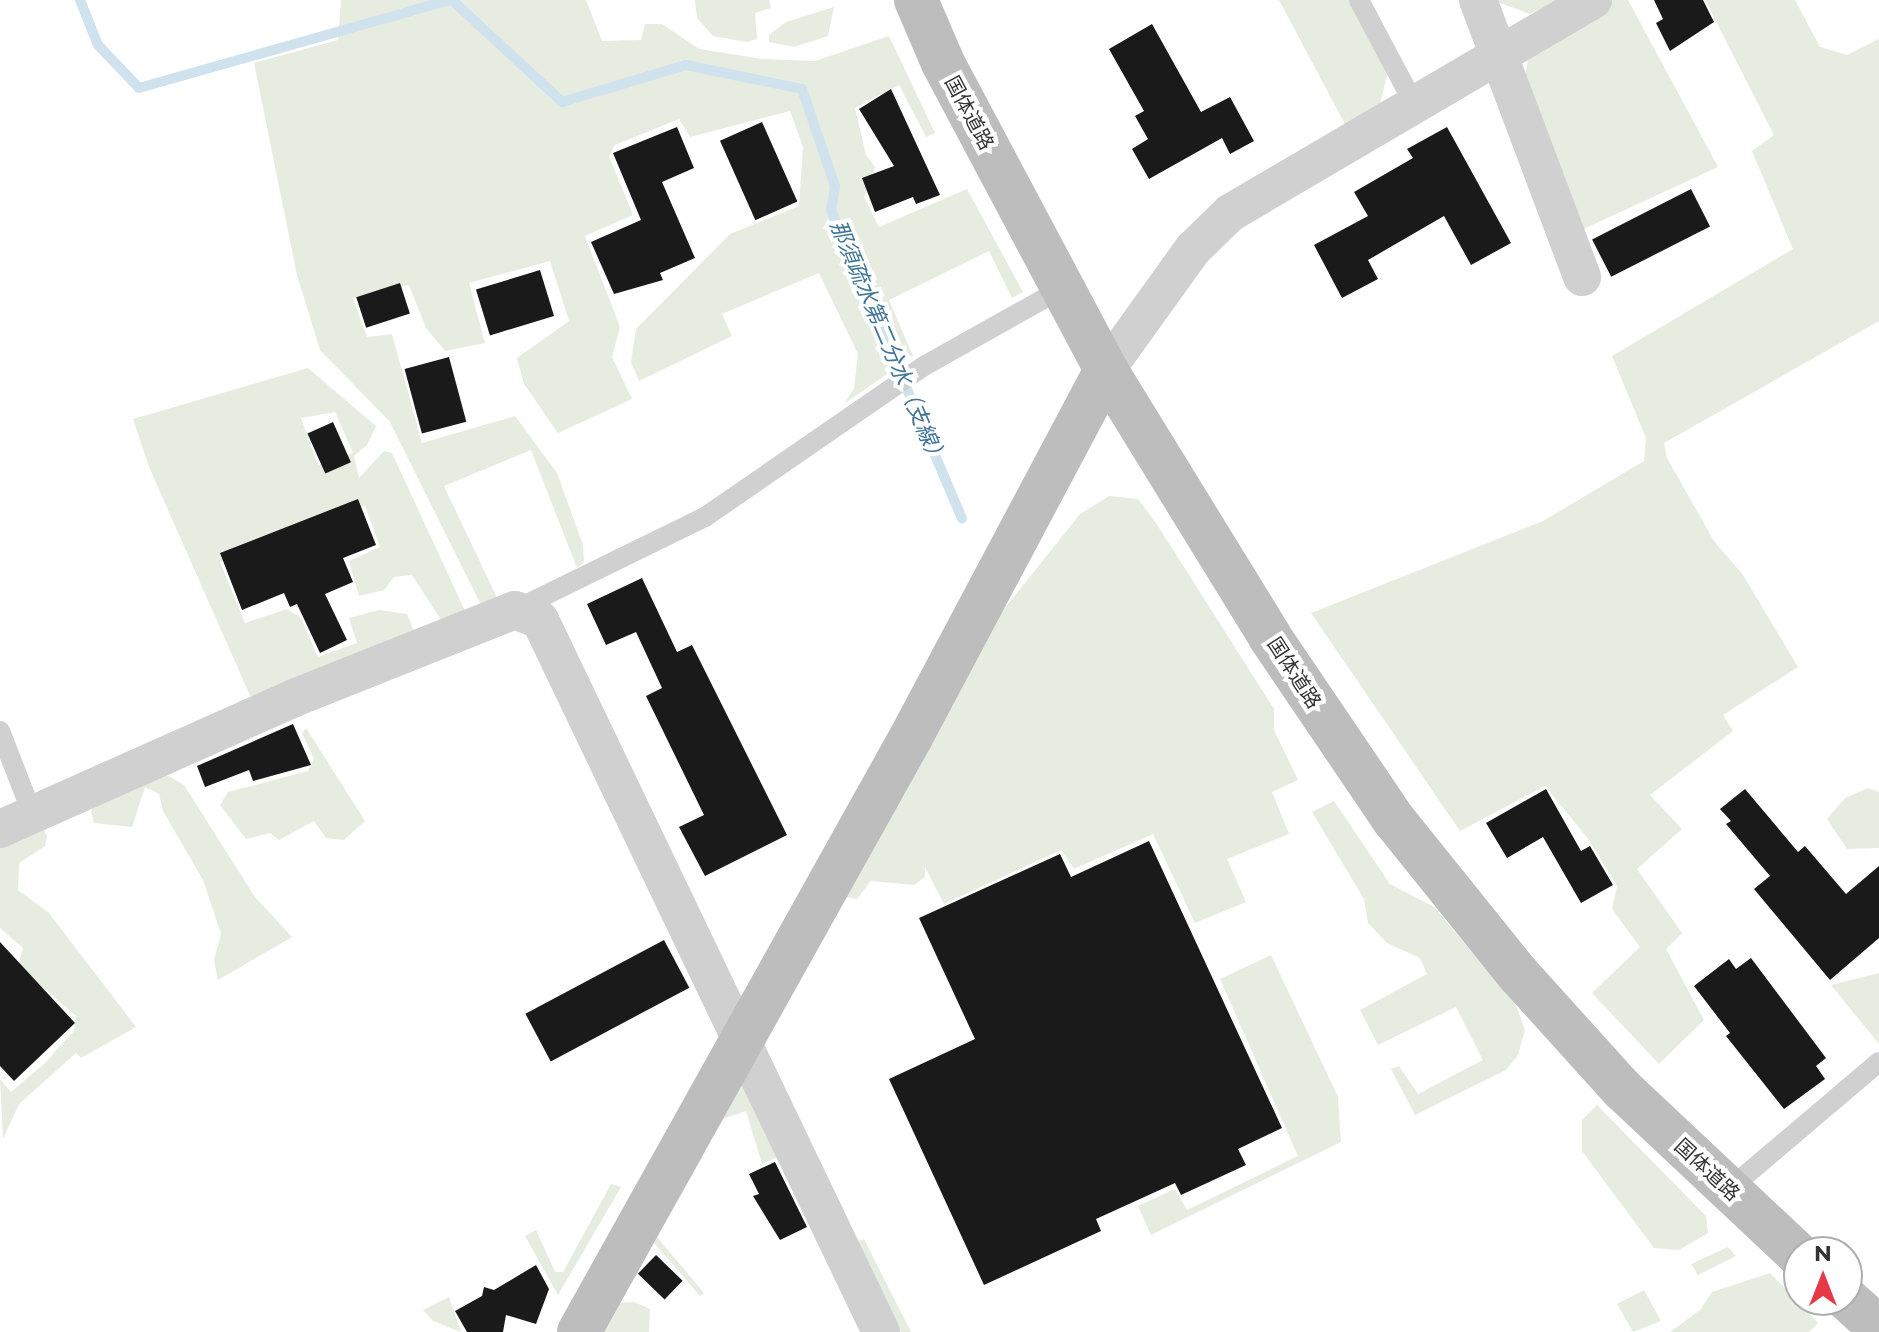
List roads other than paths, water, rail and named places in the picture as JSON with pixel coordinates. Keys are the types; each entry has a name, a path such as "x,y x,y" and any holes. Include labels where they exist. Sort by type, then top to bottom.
{"street":[{"name":"国体道路","path":"916,0 1061,289 1106,370 1278,649 1394,820 1518,974 1622,1089 1783,1240"},
{"path":"1478,0 1582,277"},
{"path":"579,1332 1106,370 1193,249 1230,213 1593,0"},
{"path":"16,821 294,698 515,610 540,620 551,634 881,1332"},
{"path":"1863,1314 1879,1328"}],"lane":[{"path":"1359,0 1414,104"},
{"path":"515,610 705,517 924,366 1061,289"},
{"path":"0,731 16,821"},
{"path":"1728,1190 1879,1062"}],"waterway":[{"name":"那須疏水第二分水（支線）","path":"80,0 98,45 139,88 450,0"},
{"name":"那須疏水第二分水（支線）","path":"452,0 562,102 686,65 802,89 835,186 831,210 962,518"}]}
